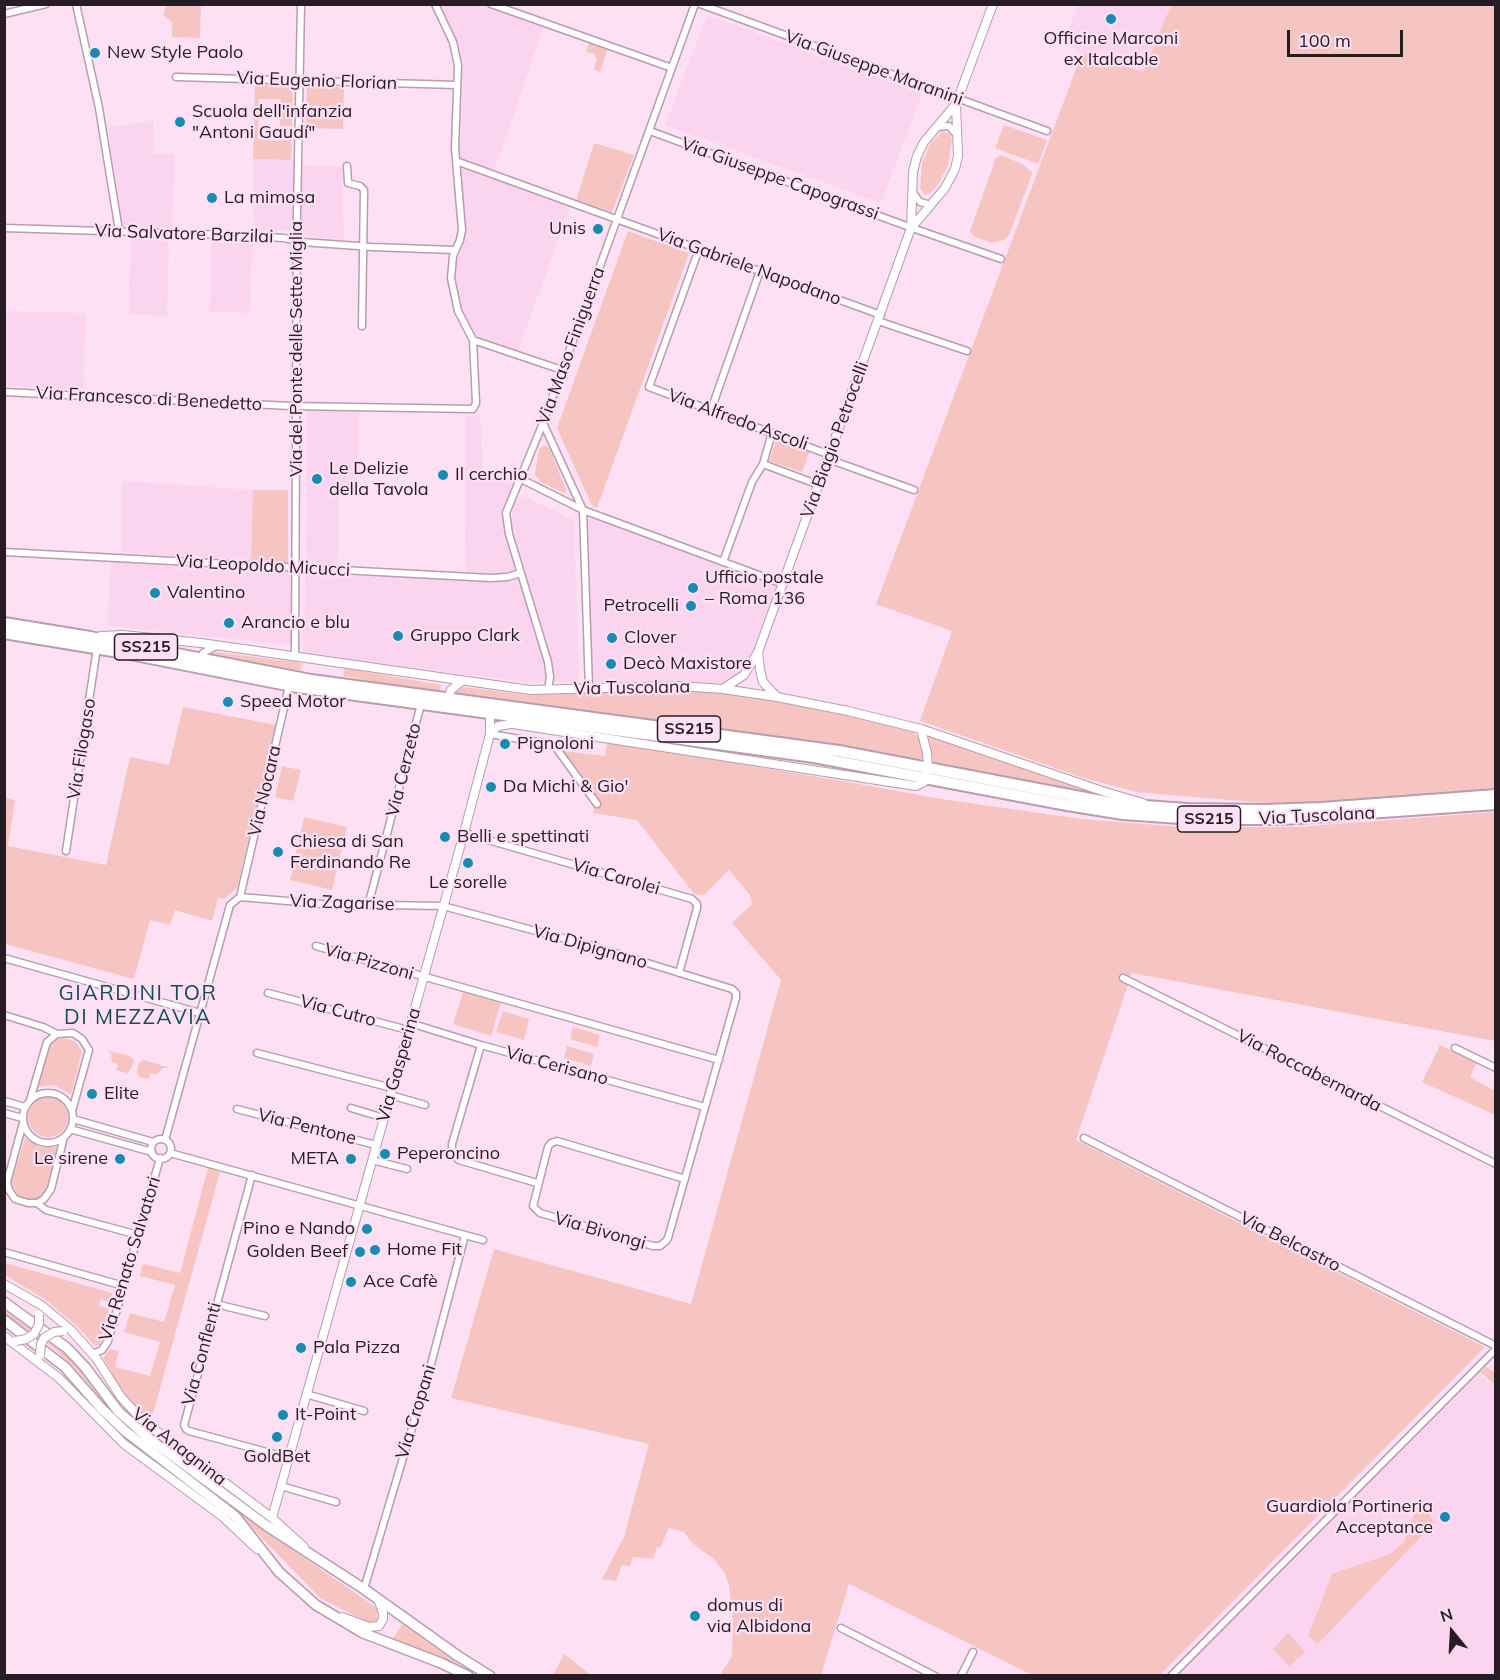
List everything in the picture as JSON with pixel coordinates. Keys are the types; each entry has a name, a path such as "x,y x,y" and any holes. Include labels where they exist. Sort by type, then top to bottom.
{"main road":[{"name":"Via Tuscolana","path":"4,624 90,637 290,686 927,772 1093,801 1161,808 1304,809 1496,795"},
{"name":"Via Tuscolana","path":"4,633 311,680 779,741 1093,810 1178,819 1299,819 1496,804"},
{"name":"Via Anagnina","path":"4,1302 73,1354 113,1404 137,1429 267,1526 364,1588 458,1656 490,1676"},
{"name":"Via Anagnina","path":"4,1320 65,1367 125,1431 235,1516 253,1536 268,1560 292,1585 321,1609 369,1635 468,1676"}],"street":[{"path":"4,14 46,4"},
{"path":"76,4 99,108 119,231"},
{"name":"Via del Ponte delle Sette Miglia","path":"295,657 297,241 301,4"},
{"path":"435,4 446,26 458,65 456,161 462,230 451,268 453,293 460,315 473,340 562,370"},
{"path":"491,4 672,68"},
{"name":"Via Maso Finiguerra","path":"548,690 549,664 506,516 543,423 695,4"},
{"name":"Via Giuseppe Maranini","path":"700,4 957,102 1047,131"},
{"name":"Via Biagio Petrocelli","path":"911,228 945,188 954,173 958,156 957,102 990,5"},
{"name":"Via Eugenio Florian","path":"176,77 457,85"},
{"name":"Via Biagio Petrocelli","path":"723,689 737,682 744,675 758,652 911,228 913,172 918,153 924,142 957,102"},
{"path":"936,128 949,126 956,134"},
{"name":"Via Giuseppe Capograssi","path":"650,131 1001,259"},
{"name":"Via Gabriele Napodano","path":"456,161 760,271 967,351"},
{"path":"347,166 348,183 360,186 364,190 362,326"},
{"path":"912,193 920,202 931,205"},
{"name":"Via Salvatore Barzilai","path":"4,228 284,238 363,246 455,250"},
{"name":"Via Alfredo Ascoli","path":"699,249 649,387 914,490"},
{"path":"711,410 760,271"},
{"name":"Via Francesco di Benedetto","path":"4,392 297,406 473,409 476,403 473,340"},
{"path":"543,423 583,510 589,689"},
{"path":"723,562 752,482 763,464 772,433"},
{"path":"763,464 819,485"},
{"path":"521,479 583,510 783,584"},
{"name":"Via Leopoldo Micucci","path":"4,552 498,578 521,573"},
{"name":"Via Tuscolana","path":"90,637 123,635 216,646 530,690 676,686 723,689 777,697 921,729 1105,792 1161,808"},
{"path":"203,663 204,651 216,646"},
{"name":"Via Filogaso","path":"66,851 97,648"},
{"name":"Via Biagio Petrocelli","path":"758,652 763,682 777,697"},
{"path":"453,709 448,698 453,687 462,681"},
{"name":"Via Nocara","path":"240,897 290,686"},
{"name":"Via Cerzeto","path":"368,906 421,705"},
{"name":"Via Gasperina","path":"272,1518 358,1204 464,833 490,734 490,713"},
{"path":"490,734 496,727 513,723 558,722"},
{"name":"Via Tuscolana","path":"513,723 916,786 922,784 927,772"},
{"path":"921,729 927,753 927,772"},
{"path":"490,734 554,745 597,804"},
{"path":"658,735 714,753"},
{"name":"Via Carolei","path":"464,833 692,899 697,904 697,908 679,973"},
{"path":"165,1140 230,905 240,897"},
{"name":"Via Zagarise","path":"240,897 368,906 443,906"},
{"name":"Via Dipignano","path":"443,906 592,946 729,988 735,992"},
{"name":"Via Pizzoni","path":"316,946 423,977"},
{"path":"4,958 200,1013"},
{"path":"423,977 719,1060"},
{"name":"Via Roccabernarda","path":"1123,978 1496,1164"},
{"name":"Via Bivongi","path":"685,1179 557,1141 549,1146 532,1204 538,1213 657,1246 667,1240 685,1179 705,1107 719,1060 736,998 735,992"},
{"name":"Via Cutro","path":"268,993 409,1026"},
{"path":"4,1015 43,1027 57,1034"},
{"name":"Via Cerisano","path":"409,1026 705,1107"},
{"path":"68,1032 76,1035 85,1042 89,1050 72,1111 73,1119 64,1137 50,1193 37,1203 28,1203 15,1199 7,1182 25,1107 30,1100 45,1046 49,1039 57,1034 68,1032"},
{"path":"481,1045 452,1144 452,1154 459,1160 537,1183"},
{"path":"1455,1048 1496,1068"},
{"path":"257,1053 391,1092 425,1105"},
{"path":"30,1100 45,1093 54,1094 62,1097 72,1111"},
{"path":"4,1101 25,1107"},
{"path":"351,1108 384,1118"},
{"name":"Via Pentone","path":"237,1109 376,1144"},
{"path":"4,1113 22,1120"},
{"path":"73,1119 153,1142 159,1139 165,1140 171,1146 170,1152 483,1240"},
{"path":"22,1120 25,1130 36,1140 51,1143 64,1137"},
{"path":"70,1129 152,1152"},
{"name":"Via Belcastro","path":"1084,1138 1496,1348"},
{"name":"Via Renato Salvatori","path":"153,1142 152,1152 159,1158 166,1157 170,1152"},
{"name":"Via Renato Salvatori","path":"93,1354 102,1350 107,1344 159,1158"},
{"path":"372,1160 407,1169"},
{"name":"Via Conflenti","path":"252,1175 184,1419 184,1427 189,1431 289,1458"},
{"path":"37,1203 46,1210 138,1235"},
{"name":"Via Cropani","path":"364,1588 432,1360 465,1234"},
{"path":"4,1252 124,1286"},
{"path":"5,1284 34,1306 39,1315 39,1324 34,1334 26,1339 10,1339"},
{"name":"Via Anagnina","path":"5,1284 44,1307 80,1339 93,1354 121,1397 139,1417 272,1518 311,1555"},
{"path":"216,1304 265,1316"},
{"path":"43,1365 40,1344 44,1338 54,1332 63,1331 80,1339"},
{"name":"Via Anagnina","path":"10,1339 59,1378 124,1444 223,1517 268,1560"},
{"path":"1171,1676 1496,1348"},
{"path":"306,1394 364,1411"},
{"path":"281,1486 336,1502"},
{"path":"321,1609 366,1626 377,1627 381,1624 383,1617 377,1597"},
{"path":"841,1629 935,1676"},
{"path":"961,1676 973,1652"}],"shaded area":[{"path":"167,5 201,5 200,38 172,37 172,22 163,15"},
{"path":"440,5 483,5 544,26 494,171 459,157 463,84 460,52 449,21"},
{"path":"1078,5 1171,5 1143,72 1082,53 1063,44"},
{"path":"1171,5 1495,5 1495,788 1301,806 1136,792 1084,778 920,721 952,631 876,604 1082,53 1143,72"},
{"path":"707,15 922,94 881,203 665,125"},
{"path":"590,41 608,47 600,72 594,70 597,58 594,57 595,54 586,52"},
{"path":"255,81 293,82 292,126 280,126 281,99 259,99 258,139 279,141 280,130 292,131 291,160 253,159"},
{"path":"307,86 344,87 343,129 306,128"},
{"path":"154,120 153,153 175,155 172,229 122,227 108,128"},
{"path":"1004,125 1047,140 1038,164 995,148"},
{"path":"942,132 949,133 952,140 948,165 938,185 925,195 920,188 922,162 931,143"},
{"path":"594,143 634,155 612,212 576,201"},
{"path":"1001,155 1024,165 1032,173 1009,235 1004,240 991,243 972,235 970,231 996,158"},
{"path":"253,159 295,161 292,231 254,230"},
{"path":"302,165 342,167 344,240 302,236"},
{"path":"465,167 571,205 518,351 474,335 457,298 454,280 455,264 462,248 465,219 460,172"},
{"path":"628,231 689,253 597,508 592,506 557,428"},
{"path":"131,237 169,242 167,316 129,314"},
{"path":"211,243 252,244 250,313 210,312"},
{"path":"5,311 86,313 83,389 5,386"},
{"path":"307,410 359,411 358,490 339,488 338,566 306,565"},
{"path":"480,415 484,477 515,483 500,514 517,571 503,574 466,572 465,416"},
{"path":"777,438 810,450 802,472 769,461"},
{"path":"544,445 549,448 566,489 565,493 542,483 535,475 539,449"},
{"path":"122,481 253,490 251,562 122,552"},
{"path":"253,490 288,490 288,564 251,562"},
{"path":"524,496 574,520 579,681 554,682 554,669 518,552 512,525 512,509 517,500"},
{"path":"588,516 779,587 752,655 738,675 729,681 715,685 593,684 586,521"},
{"path":"111,561 292,572 292,645 107,626"},
{"path":"306,574 503,581 519,578 546,665 546,682 524,682 303,654"},
{"path":"216,652 302,663 300,673 207,655"},
{"path":"345,668 441,685 439,693 343,676"},
{"path":"459,688 528,695 694,690 752,697 858,718 914,732 921,742 923,757 916,762 666,722 454,695"},
{"path":"183,707 276,725 237,888 224,899 218,898 212,921 175,910 170,925 150,920 134,979 5,944 5,798 15,800 8,846 106,865 130,757 169,765"},
{"path":"928,736 1101,794 1104,796 934,765"},
{"path":"607,742 941,799 1081,819 1182,827 1296,827 1495,812 1495,1041 1132,973 1076,1140 1485,1347 1160,1675 1032,1675 849,1584 821,1675 720,1675 732,1656 733,1621 729,1585 724,1572 715,1560 692,1543 684,1532 669,1528 660,1548 657,1547 653,1559 633,1557 630,1566 622,1565 616,1581 602,1579 624,1537 649,1444 451,1398 494,1249 691,1304 781,980 732,923 752,904 750,895 729,870 704,895 694,894 637,820 593,813 596,798 563,751 605,756"},
{"path":"282,766 301,770 293,801 275,797"},
{"path":"304,817 347,827 332,890 290,880"},
{"path":"463,992 501,1003 491,1036 453,1024"},
{"path":"503,1011 529,1019 524,1040 496,1032"},
{"path":"573,1027 600,1035 597,1047 570,1039"},
{"path":"56,1039 75,1041 82,1051 71,1095 55,1085 38,1087 50,1045"},
{"path":"1440,1045 1477,1062 1470,1077 1495,1091 1495,1115 1422,1082"},
{"path":"567,1046 594,1054 591,1066 564,1058"},
{"path":"106,1050 130,1056 134,1061 130,1071 126,1073 116,1070 118,1064 112,1063 111,1053"},
{"path":"144,1060 171,1068 163,1068 156,1075 150,1073 149,1079 140,1077 137,1072 139,1062"},
{"path":"48,1097 56,1098 62,1103 67,1109 67,1125 62,1131 56,1136 48,1137 40,1136 34,1131 29,1125 28,1117 29,1109 34,1103 40,1098"},
{"path":"25,1138 39,1147 60,1148 50,1184 43,1198 32,1202 20,1198 12,1180"},
{"path":"208,1168 220,1172 151,1421 130,1402 104,1360 104,1356 110,1349 119,1351 115,1367 150,1376 160,1342 124,1332 130,1313 164,1322 175,1285 140,1276 142,1266 144,1264 180,1273"},
{"path":"5,1263 112,1293 111,1302 101,1299 99,1306 109,1309 100,1345 94,1345 79,1328 46,1300 5,1275"},
{"path":"4,1308 65,1353 93,1384 114,1415 75,1368 51,1346 5,1315"},
{"path":"1486,1367 1495,1372 1495,1385 1480,1372"},
{"path":"1478,1371 1495,1388 1495,1675 1177,1676"},
{"path":"1421,1496 1434,1523 1318,1644 1308,1636 1332,1574 1390,1554 1404,1542"},
{"path":"235,1510 374,1606 377,1609 377,1622 371,1624 320,1598"},
{"path":"402,1624 468,1671 392,1640"},
{"path":"1288,1633 1305,1652 1289,1666 1273,1649"},
{"path":"564,1654 591,1675 553,1675"}],"place":[{"name":"Officine Marconi ex Italcable","path":"1111,19"},
{"name":"New Style Paolo","path":"95,53"},
{"name":"Scuola dell'infanzia \"Antoni Gaudí\"","path":"180,122"},
{"name":"La mimosa","path":"212,198"},
{"name":"Unis","path":"598,229"},
{"name":"Il cerchio","path":"443,475"},
{"name":"Le Delizie della Tavola","path":"317,479"},
{"name":"Ufficio postale – Roma 136","path":"693,588"},
{"name":"Valentino","path":"155,593"},
{"name":"Petrocelli","path":"691,606"},
{"name":"Arancio e blu","path":"229,623"},
{"name":"Gruppo Clark","path":"398,636"},
{"name":"Clover","path":"612,638"},
{"name":"Decò Maxistore","path":"611,664"},
{"name":"Speed Motor","path":"228,702"},
{"name":"Pignoloni","path":"505,744"},
{"name":"Da Michi & Gio'","path":"491,787"},
{"name":"Belli e spettinati","path":"445,837"},
{"name":"Chiesa di San Ferdinando Re","path":"278,852"},
{"name":"Le sorelle","path":"468,863"},
{"name":"Elite","path":"92,1094"},
{"name":"Peperoncino","path":"385,1154"},
{"name":"Le sirene","path":"120,1159"},
{"name":"META","path":"351,1159"},
{"name":"Pino e Nando","path":"367,1229"},
{"name":"Home Fit","path":"375,1250"},
{"name":"Golden Beef","path":"360,1252"},
{"name":"Ace Cafè","path":"351,1282"},
{"name":"Pala Pizza","path":"301,1348"},
{"name":"It-Point","path":"283,1415"},
{"name":"GoldBet","path":"277,1437"},
{"name":"Guardiola Portineria Acceptance","path":"1445,1517"},
{"name":"domus di via Albidona","path":"695,1616"}],"district":[{"name":"GIARDINI TOR DI MEZZAVIA","path":"138,1006"}]}
